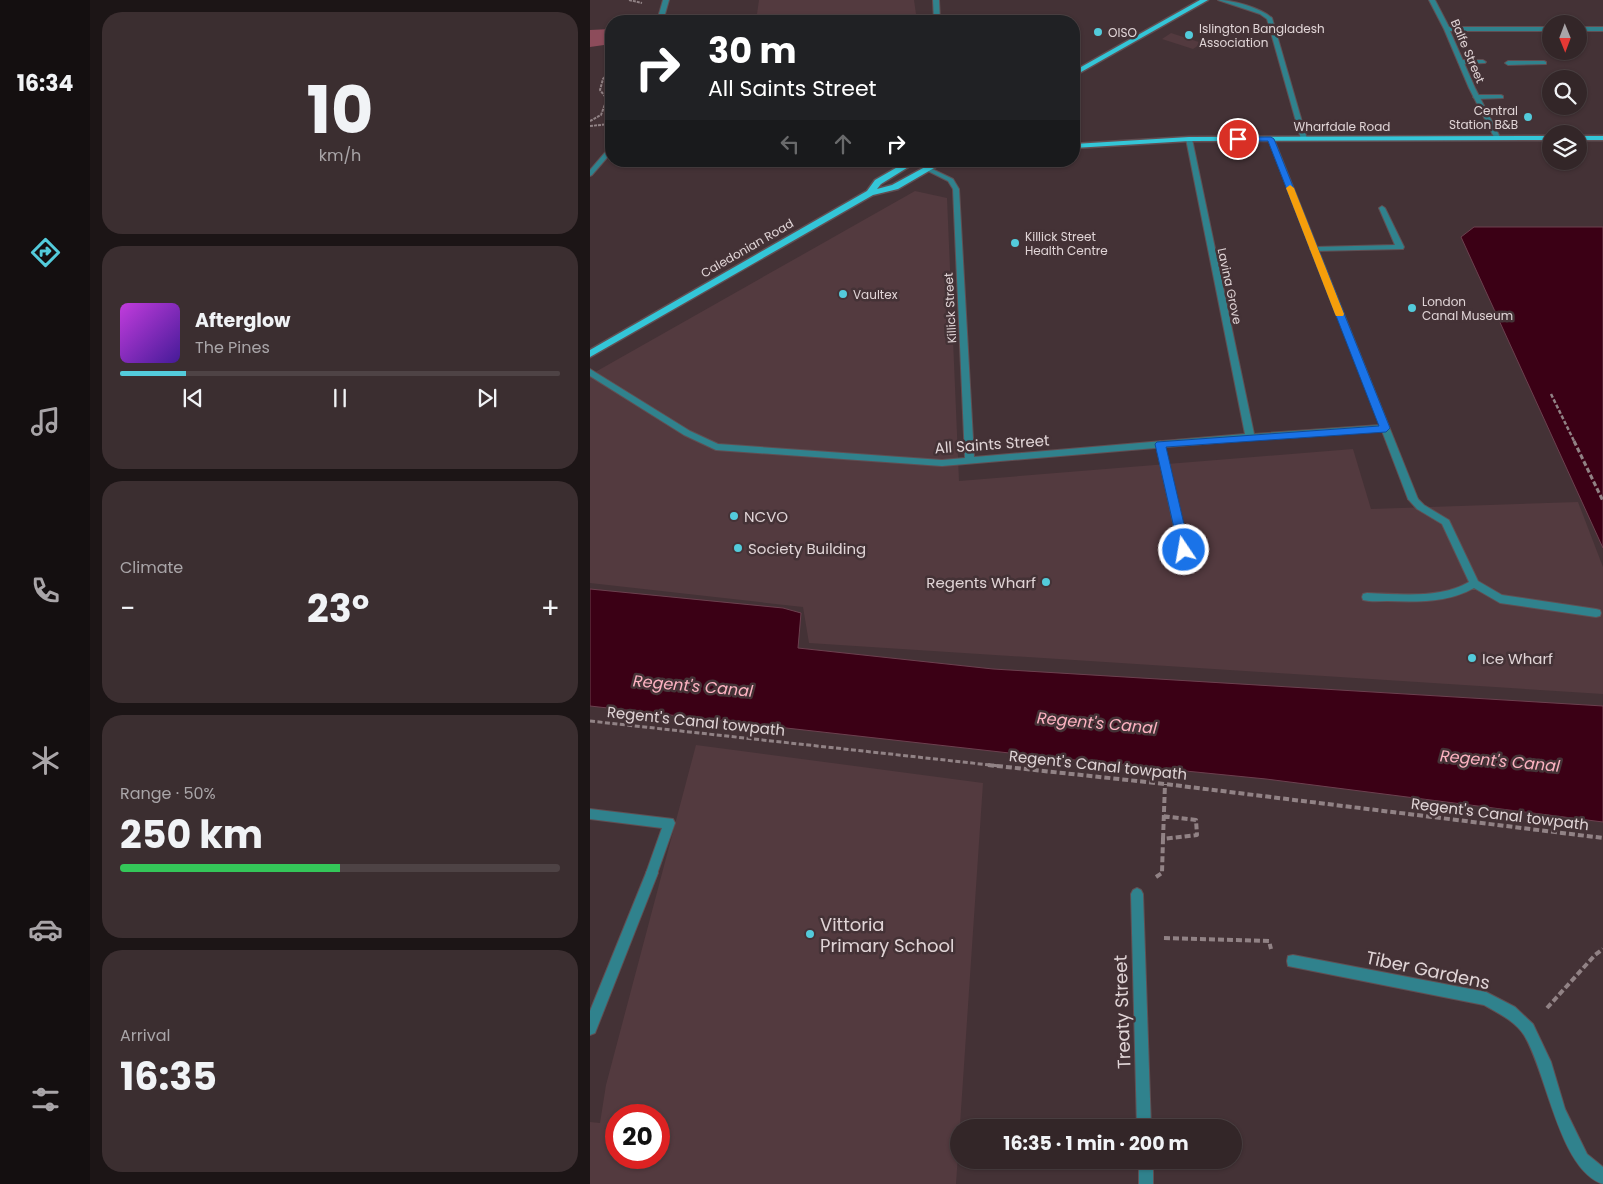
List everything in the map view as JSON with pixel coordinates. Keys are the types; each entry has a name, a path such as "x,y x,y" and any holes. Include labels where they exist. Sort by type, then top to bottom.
{"main road":[{"path":"1080,71 1205,0"},
{"name":"Wharfdale Road","path":"1080,146 1189,139 1542,138"},
{"path":"1587,138 1603,138"},
{"name":"Caledonian Road","path":"590,354 870,193 878,182 904,167"},
{"path":"870,193 894,187 932,167"}],"street":[{"path":"662,15 666,0"},
{"path":"936,0 937,15"},
{"path":"1221,0 1262,13 1269,18 1304,139"},
{"name":"Balfe Street","path":"1432,0 1447,29 1476,97 1498,138"},
{"path":"1447,29 1542,28"},
{"path":"1588,28 1603,28"},
{"path":"1461,62 1483,62"},
{"path":"1508,63 1544,63"},
{"path":"1476,97 1501,97"},
{"name":"Lavina Grove","path":"1189,139 1250,437"},
{"path":"1271,139 1413,499 1421,509 1441,517 1446,522 1474,583 1500,599 1596,613"},
{"path":"590,174 605,157"},
{"name":"Killick Street","path":"928,169 950,180 956,189 970,461"},
{"path":"1314,249 1400,246 1382,208"},
{"name":"All Saints Street","path":"590,372 687,433 716,446 942,463 1160,444 1386,428"},
{"path":"1160,444 1184,550"},
{"path":"1367,597 1439,595 1466,590 1474,583"},
{"path":"590,814 669,823 652,873 590,1028"},
{"name":"Treaty Street","path":"1137,894 1144,1119"},
{"name":"Tiber Gardens","path":"1293,961 1486,999 1510,1012 1528,1028 1544,1062 1559,1111 1582,1159 1603,1177"},
{"path":"1146,1169 1146,1184"}],"path":[{"path":"605,77 600,90 605,96"},
{"path":"590,121 601,115 605,104"},
{"path":"590,126 605,125"},
{"path":"1552,394 1603,501"},
{"name":"Regent's Canal towpath","path":"590,721 1165,784 1603,838"},
{"path":"1137,894 1162,872 1162,816 1165,784"},
{"path":"1162,816 1196,820 1197,835 1163,839"},
{"path":"1138,938 1269,941 1274,957 1293,961"},
{"path":"1528,1028 1595,955 1603,949"}],"shaded area":[{"path":"759,0 914,0 916,15 757,15"},
{"path":"605,29 605,45 590,47 590,30"},
{"path":"1171,33 1202,43 1193,49 1162,39"},
{"path":"915,191 947,198 959,481 1353,449 1371,509 1578,502 1603,567 1603,694 809,643 803,607 590,583 590,375"},
{"name":"Vittoria Primary School","path":"696,745 983,783 960,1119 950,1119 950,1169 957,1169 956,1184 590,1184 590,1122 600,1123 606,1085"}],"water":[{"path":"1474,227 1603,227 1603,548 1461,237"},
{"name":"Regent's Canal","path":"590,589 783,608 801,613 798,648 993,669 1603,706 1603,822 1266,779 1045,757 590,706"}],"slow traffic":[{"path":"1290,188 1339,314"}],"place":[{"name":"OISO","path":"1098,32"},
{"name":"Islington Bangladesh Association","path":"1189,35"},
{"name":"Central Station B&B","path":"1528,117"},
{"name":"Killick Street Health Centre","path":"1015,243"},
{"name":"Vaultex","path":"843,294"},
{"name":"London Canal Museum","path":"1412,308"},
{"name":"NCVO","path":"734,516"},
{"name":"Society Building","path":"738,548"},
{"name":"Regents Wharf","path":"1046,582"},
{"name":"Ice Wharf","path":"1472,658"},
{"name":"Vittoria Primary School","path":"810,934"}],"route":[{"path":"1184,550 1160,444 1386,428 1271,139 1238,139"}]}
